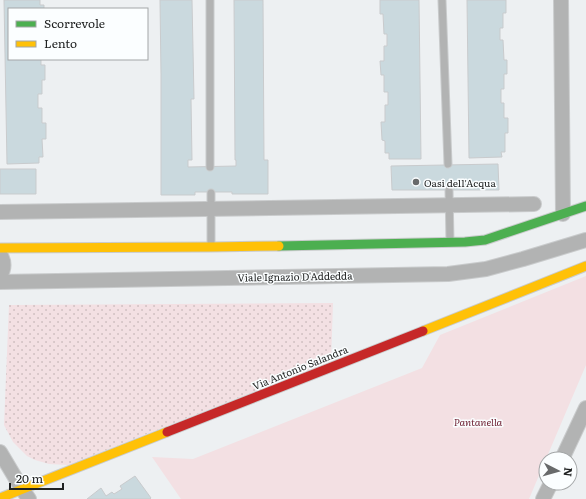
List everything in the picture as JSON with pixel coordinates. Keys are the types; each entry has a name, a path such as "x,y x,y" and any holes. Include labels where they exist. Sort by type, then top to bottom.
{"street":[{"path":"560,0 563,214"},
{"path":"0,212 534,204"},
{"path":"0,248 211,247 465,242 485,240 586,206"},
{"name":"Viale Ignazio D'Addedda","path":"0,282 448,274 486,268 586,240"},
{"path":"0,254 4,269 0,276"},
{"name":"Via Antonio Salandra","path":"0,498 26,494 586,266"},
{"path":"566,451 586,408"},
{"path":"0,452 26,494"}],"lane":[{"path":"210,0 210,167"},
{"path":"442,0 448,164"},
{"path":"449,190 450,242"},
{"path":"211,193 211,247"}],"green space":[{"name":"Pantanella","path":"586,276 586,365 549,451 538,451 538,478 529,499 181,499 152,457 193,459 422,368 440,335"},
{"path":"333,303 331,361 68,465 49,464 27,456 13,442 4,425 9,305"}],"building":[{"path":"4,0 40,0 40,5 44,5 44,8 8,8 8,60 41,60 41,65 45,65 45,80 42,80 42,94 38,94 38,108 42,108 42,123 46,123 46,139 42,139 43,157 39,157 39,163 7,164"},
{"path":"160,0 192,0 194,99 191,99 192,160 188,160 188,167 236,166 234,0 263,0 264,160 268,160 268,194 195,192 195,195 161,195"},
{"path":"380,0 419,0 421,159 389,159 389,153 385,153 385,141 382,140 381,122 385,122 385,105 388,105 388,92 384,92 384,75 381,75 380,61 384,61 384,46 387,46 387,34 384,34 383,14 380,14"},
{"path":"467,0 506,0 506,13 503,13 503,28 500,28 500,40 503,40 504,60 507,60 507,74 504,74 504,89 501,89 501,103 504,103 504,118 508,118 508,133 505,133 505,152 501,152 502,157 469,158"},
{"path":"498,164 499,190 392,190 391,166"},
{"path":"0,169 36,169 36,194 0,194"},
{"path":"135,476 151,498 150,499 87,499 101,488 106,496 112,492 114,494 122,489 120,486"}],"traffic: fast":[{"path":"279,246 465,242 485,240 586,206"}],"traffic: slow":[{"path":"0,248 279,246"},
{"path":"423,331 586,266"},
{"path":"0,498 167,432"}],"traffic: jam":[{"path":"167,432 423,331"}],"place":[{"name":"Oasi dell'Acqua","path":"416,182"}]}
